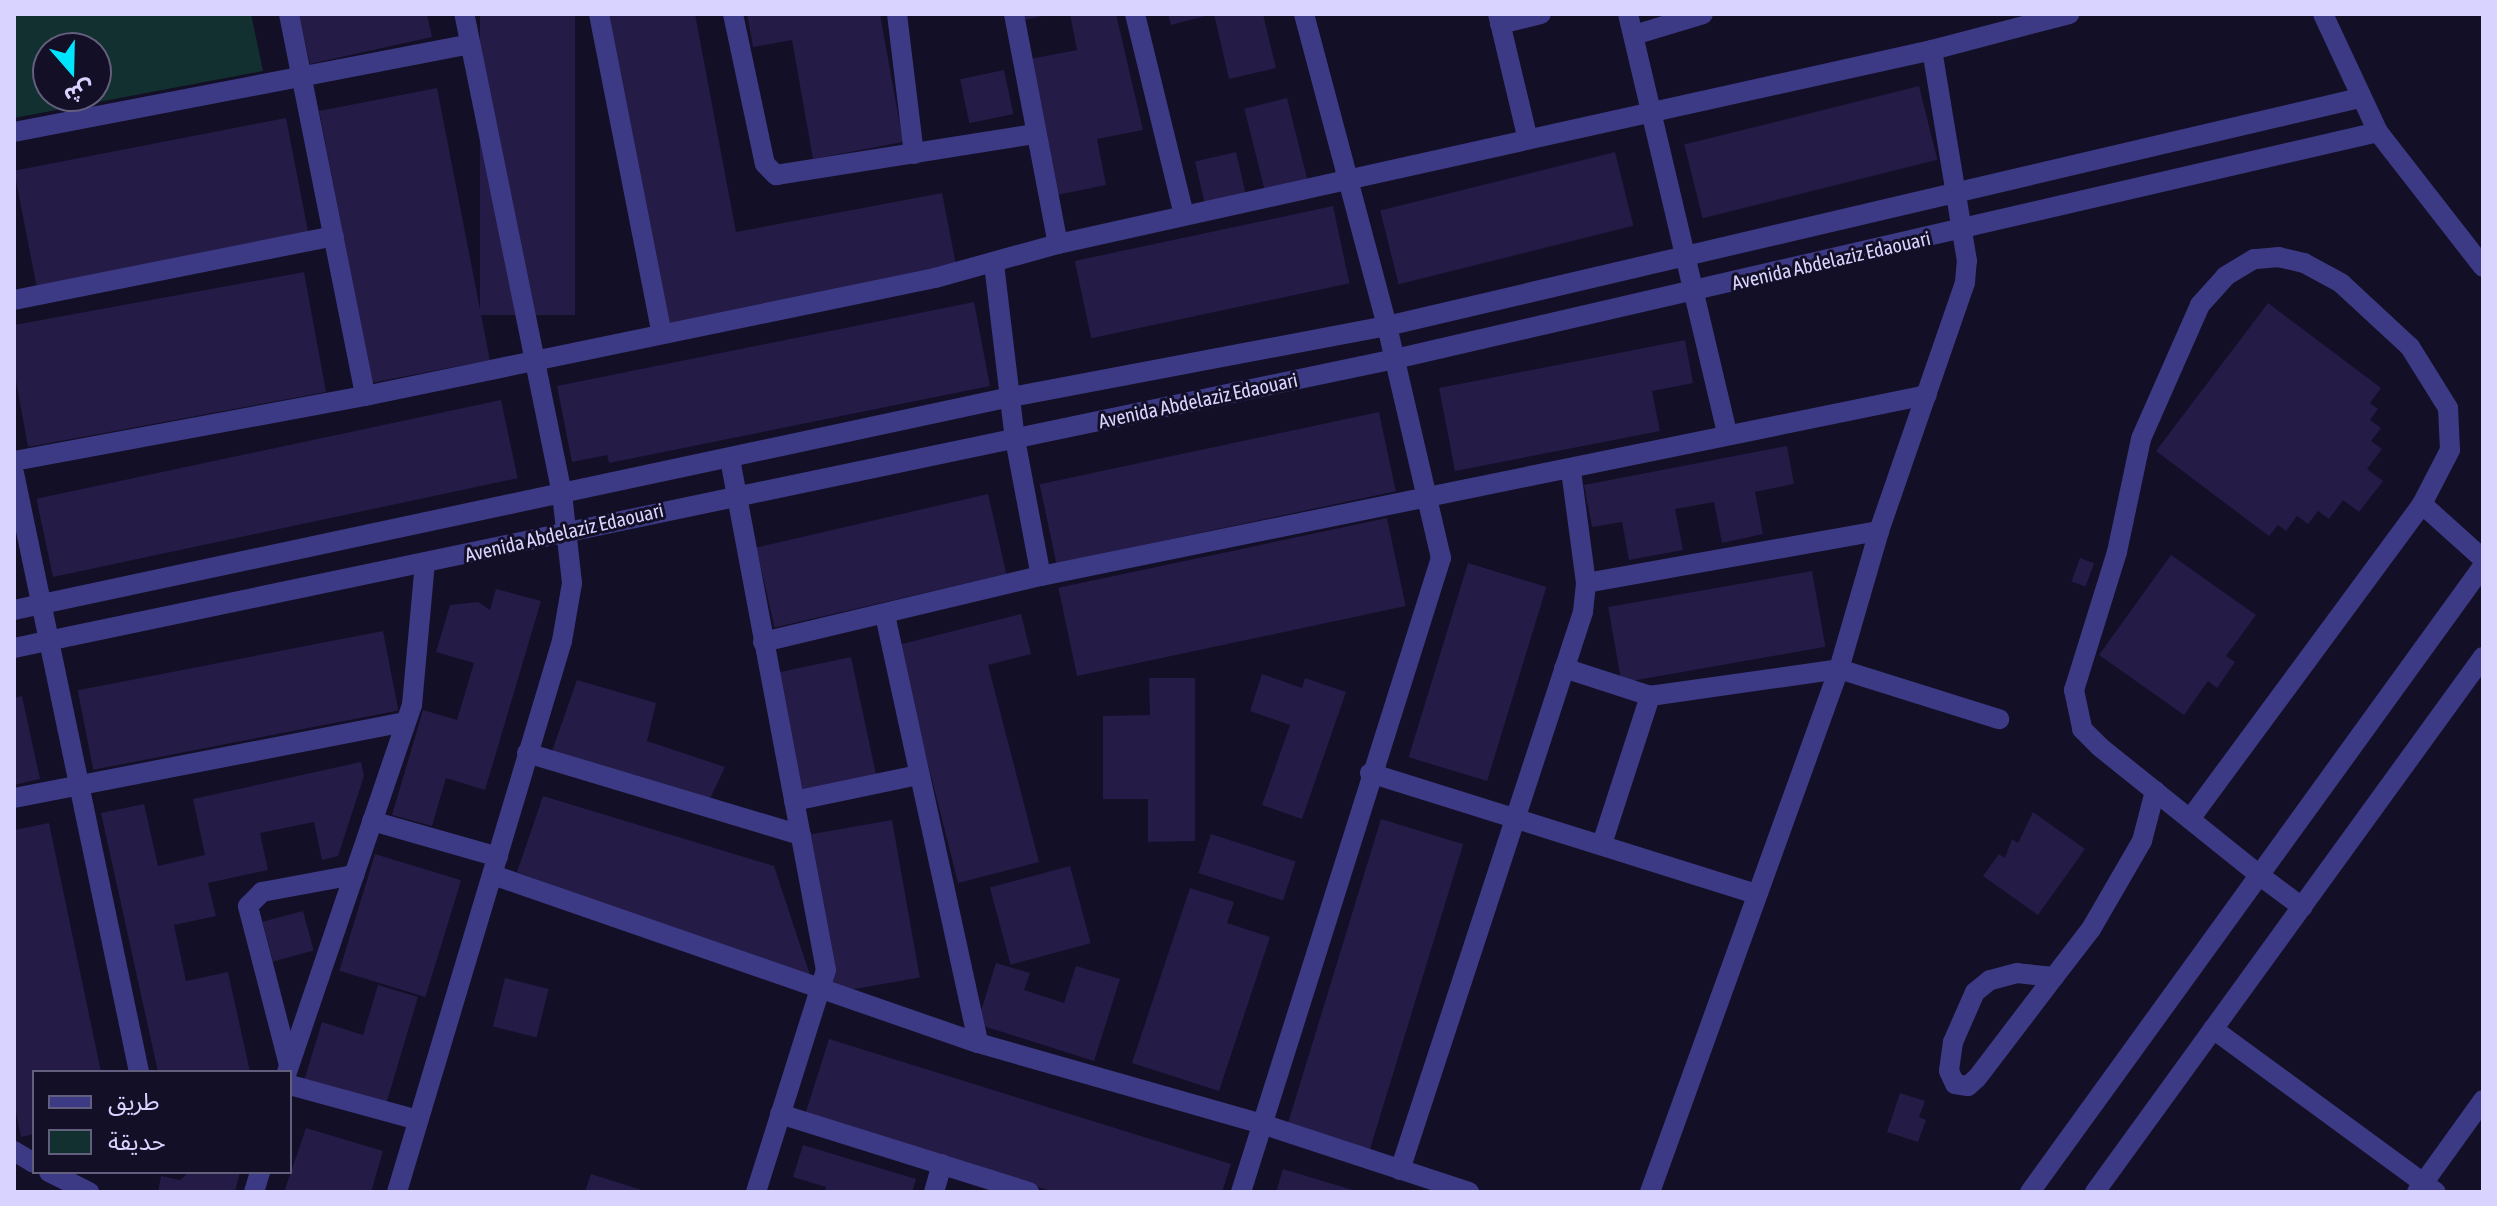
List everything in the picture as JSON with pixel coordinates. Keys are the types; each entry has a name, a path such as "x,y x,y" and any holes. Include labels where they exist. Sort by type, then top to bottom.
{"street":[{"path":"289,14 365,396"},
{"path":"397,1192 569,612 569,531 464,14"},
{"path":"599,14 662,334"},
{"path":"733,14 770,172 787,177 1036,134"},
{"path":"897,14 914,154"},
{"path":"1014,14 1058,244"},
{"path":"1135,14 1184,215"},
{"path":"1241,1192 1370,773 1439,579 1439,541 1350,181 1304,14"},
{"path":"1527,136 1499,19 1541,14"},
{"path":"1628,14 1727,434"},
{"path":"1634,35 1703,14"},
{"path":"14,461 365,396 994,264 1058,244 1350,181 1527,136 1932,50 2069,14"},
{"path":"2323,14 2378,132 2483,267"},
{"path":"14,132 470,44"},
{"path":"1650,1192 1839,669 1879,531 1968,270 1932,50"},
{"name":"Avenida Abdelaziz Edaouari","path":"14,610 1011,397 1387,326 2360,98"},
{"name":"Avenida Abdelaziz Edaouari","path":"14,648 425,563 735,493 1015,439 1395,359 1692,293 2378,132"},
{"path":"14,300 334,236"},
{"path":"2190,819 2422,504 2450,450 2448,408 2410,347 2371,306 2304,263 2279,257 2254,259 2226,276 2200,305 2141,439 2114,564 2074,690 2082,729 2155,791 2259,875 2302,907"},
{"path":"994,264 1015,439 1041,576"},
{"path":"763,642 1041,576 1927,395"},
{"path":"730,459 826,959 821,990 756,1192"},
{"path":"1400,1170 1583,612 1586,583 1571,470"},
{"path":"14,473 39,605 139,1070"},
{"path":"2422,504 2483,559"},
{"path":"1586,583 1879,531"},
{"path":"290,1070 416,687 425,563"},
{"path":"2030,1192 2483,566"},
{"path":"885,615 978,1043"},
{"path":"2095,1192 2483,657"},
{"path":"1564,668 1650,696 1839,669 1999,719"},
{"path":"1602,844 1650,696"},
{"path":"14,798 77,783 404,722"},
{"path":"527,753 801,835"},
{"path":"1370,773 1514,815 1756,894"},
{"path":"794,801 918,775"},
{"path":"2054,977 2017,973 1990,980 1975,992 1953,1042 1949,1071 1955,1084 1968,1086 1977,1078 2054,977 2122,881 2142,841 2155,791"},
{"path":"372,821 821,990 978,1043 1262,1124 1469,1192"},
{"path":"288,1070 248,906 262,892 354,875"},
{"path":"2213,1029 2426,1189 2483,1100"},
{"path":"292,1075 418,1120"},
{"path":"780,1114 1029,1192"},
{"path":"14,1149 32,1162"},
{"path":"934,1192 942,1164"},
{"path":"53,1174 89,1192"}],"green space":[{"path":"14,14 251,14 263,71 112,100 112,32 32,32 32,112 46,112 14,118"}],"building":[{"path":"299,14 427,14 432,37 310,64"},
{"path":"480,14 575,14 575,315 480,315"},
{"path":"608,14 695,14 736,232 942,193 957,270 666,325"},
{"path":"747,14 880,14 903,142 813,159 792,40 753,47"},
{"path":"1024,14 1046,14 1046,15 1025,20"},
{"path":"1070,14 1116,14 1143,130 1097,139 1106,185 1057,195 1030,59 1077,50"},
{"path":"1168,14 1209,14 1209,15 1171,25"},
{"path":"1214,14 1263,14 1276,68 1229,79"},
{"path":"1004,70 1013,114 969,123 960,79"},
{"path":"1919,86 1937,160 1703,218 1684,145"},
{"path":"437,88 490,360 372,383 319,111"},
{"path":"1287,98 1308,183 1266,194 1244,109"},
{"path":"286,118 309,235 37,288 14,171"},
{"path":"1236,152 1246,195 1205,204 1195,161"},
{"path":"1615,152 1633,226 1399,284 1380,211"},
{"path":"1333,206 1349,283 1091,338 1075,261"},
{"path":"304,272 326,392 28,447 14,370 14,325"},
{"path":"974,302 990,386 609,463 607,455 572,462 557,386"},
{"path":"2268,303 2381,388 2370,403 2378,409 2370,420 2381,428 2371,441 2382,449 2367,469 2383,481 2359,512 2343,500 2329,519 2318,511 2308,524 2297,516 2286,531 2278,525 2269,536 2156,451"},
{"path":"1685,340 1693,383 1652,391 1660,431 1455,471 1439,388"},
{"path":"501,400 518,478 53,577 36,499"},
{"path":"1379,412 1396,491 1056,563 1040,484"},
{"path":"1787,446 1794,484 1755,492 1763,534 1722,543 1714,502 1675,509 1683,550 1629,560 1622,522 1592,527 1584,485"},
{"path":"988,494 1006,574 775,627 756,548"},
{"path":"1387,518 1406,606 1077,676 1058,588"},
{"path":"2171,555 2256,615 2226,656 2235,662 2217,688 2208,681 2184,715 2099,655"},
{"path":"2080,558 2094,563 2086,587 2071,581"},
{"path":"1468,563 1546,587 1487,781 1409,757"},
{"path":"1812,571 1825,647 1622,683 1608,607"},
{"path":"496,589 541,601 485,790 446,778 432,826 392,815 423,710 457,720 474,663 436,652 450,605 478,602 490,610"},
{"path":"1021,614 1031,654 988,665 1039,862 958,883 898,645"},
{"path":"383,631 398,711 93,770 78,690"},
{"path":"851,657 876,776 796,793 771,674"},
{"path":"1262,674 1302,688 1305,678 1346,692 1302,819 1262,805 1290,725 1250,711"},
{"path":"1149,678 1195,678 1195,841 1148,842 1148,799 1103,799 1103,716 1150,715"},
{"path":"577,680 656,703 647,741 725,767 708,803 551,754"},
{"path":"22,696 40,779 14,785 14,698"},
{"path":"361,762 364,776 338,856 322,860 314,822 260,833 268,870 208,883 216,916 174,925 186,981 228,972 250,1070 158,1070 101,813 144,804 158,866 205,855 193,799"},
{"path":"543,796 774,866 812,981 517,872"},
{"path":"2033,812 2085,849 2038,915 1983,876 1999,854 2005,858 2012,839 2018,843"},
{"path":"1381,819 1463,844 1370,1149 1288,1124"},
{"path":"892,820 920,978 833,993 805,835"},
{"path":"49,823 101,1070 32,1070 32,1134 21,1137 14,1102 14,830"},
{"path":"1211,834 1296,862 1283,900 1198,873"},
{"path":"375,854 461,880 425,997 339,971"},
{"path":"1070,866 1091,943 1011,965 990,887"},
{"path":"1190,888 1234,902 1227,923 1270,937 1219,1091 1132,1063"},
{"path":"303,911 314,951 273,961 262,922"},
{"path":"996,963 1030,973 1024,990 1064,1003 1076,966 1120,979 1094,1061 977,1024"},
{"path":"505,978 549,989 537,1037 493,1027"},
{"path":"378,985 418,997 385,1108 303,1084 322,1022 363,1035"},
{"path":"829,1039 1231,1164 1222,1192 1054,1192 805,1115"},
{"path":"1900,1093 1925,1101 1919,1117 1926,1120 1918,1142 1887,1132"},
{"path":"306,1128 383,1151 371,1192 284,1192"},
{"path":"803,1145 916,1179 912,1192 825,1192 826,1187 793,1177"},
{"path":"1283,1169 1356,1191 1356,1192 1276,1192"},
{"path":"187,1174 240,1174 235,1192 158,1192 161,1176 180,1180"},
{"path":"591,1174 645,1191 645,1192 585,1192"}]}
